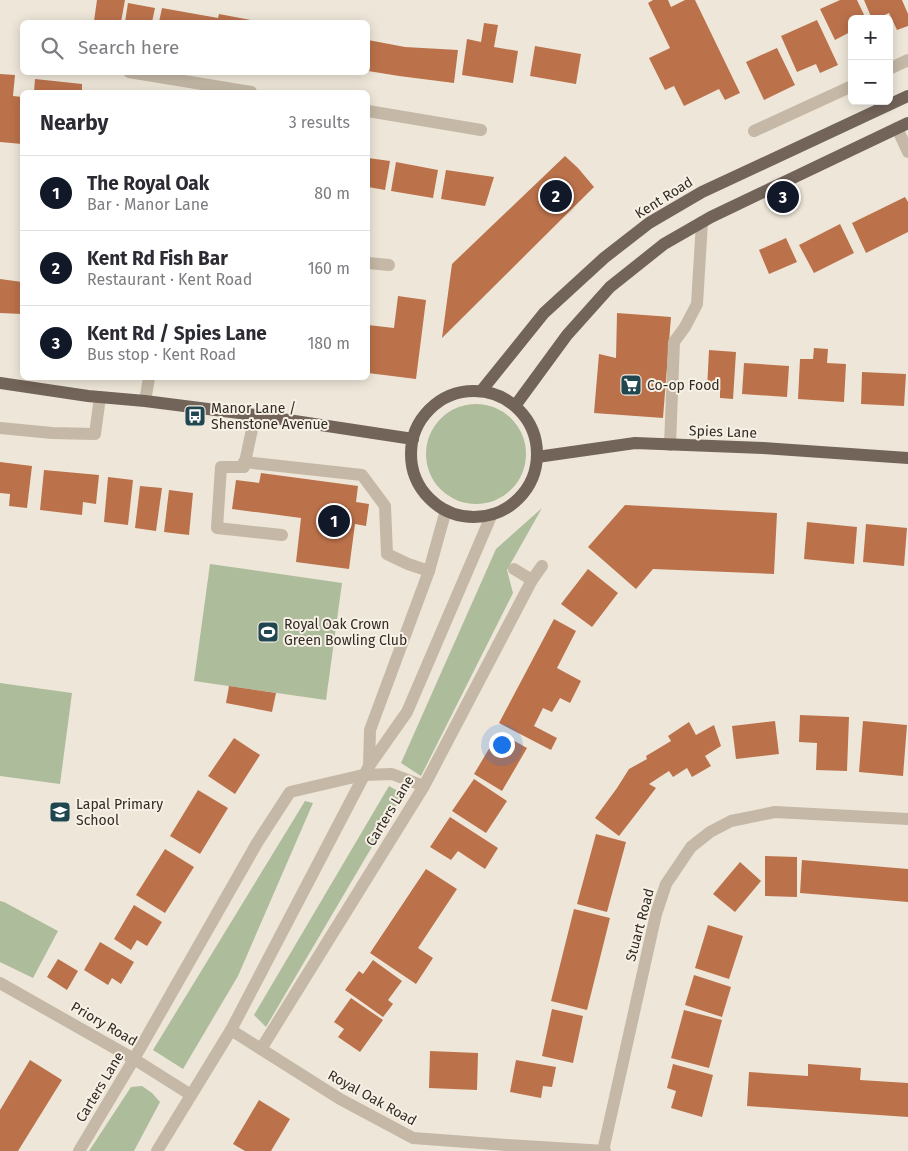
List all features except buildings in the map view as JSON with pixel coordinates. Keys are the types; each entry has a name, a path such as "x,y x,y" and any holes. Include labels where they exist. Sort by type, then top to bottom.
{"main road":[{"name":"Kent Road","path":"482,390 544,313 604,258 649,224 702,192 908,96"},
{"path":"515,406 567,336 610,287 664,244 702,222 903,126"},
{"path":"0,383 255,415 413,439"},
{"path":"482,390 499,396 515,406 526,418 534,434 537,457 533,477 523,494 509,506 492,514 470,517 446,510 429,497 417,480 412,461 412,446 420,420 439,401 459,392 482,390"},
{"name":"Spies Lane","path":"537,457 635,443 764,448 908,458"}],"street":[{"path":"893,67 908,60"},
{"path":"141,75 195,88 223,90"},
{"path":"754,131 848,88"},
{"path":"370,112 481,130"},
{"path":"903,126 908,152"},
{"path":"670,445 674,342 685,327 697,304 702,222"},
{"path":"370,263 389,265"},
{"path":"145,401 149,380"},
{"path":"0,428 52,433 95,434 100,397"},
{"path":"255,415 244,467 221,467 217,528 282,535"},
{"path":"244,462 362,476 385,506 387,554 429,571"},
{"path":"366,771 370,730 429,571 446,510"},
{"path":"156,1151 231,1030 366,771 407,712 492,514"},
{"name":"Carters Lane","path":"261,1049 424,786 532,580 542,566"},
{"path":"514,569 532,580"},
{"name":"Carters Lane","path":"79,1151 134,1059 257,843 290,792 366,771 392,774 424,786"},
{"name":"Stuart Road","path":"604,1151 656,914 666,884 691,847 710,832 731,821 775,812 908,820"},
{"name":"Priory Road","path":"0,983 134,1059 191,1095"},
{"name":"Royal Oak Road","path":"231,1030 340,1099 413,1138 507,1146 604,1151"}],"green space":[{"path":"476,404 495,408 511,419 522,435 526,454 522,473 511,489 495,500 476,504 457,500 441,489 430,473 426,454 430,435 441,419 457,408"},
{"path":"542,508 507,570 513,593 421,776 401,763 496,549"},
{"name":"Royal Oak Crown Green Bowling Club","path":"210,564 342,583 326,700 194,681"},
{"path":"0,683 72,693 60,784 0,776"},
{"path":"389,786 403,794 266,1027 254,1015"},
{"path":"305,801 313,803 238,976 183,1069 153,1050"},
{"path":"0,901 58,931 33,978 0,962"},
{"path":"142,1086 160,1102 134,1151 89,1151 131,1087"}],"place":[{"name":"Kent Rd Fish Bar","path":"556,196"},
{"name":"Kent Rd / Spies Lane","path":"783,197"},
{"name":"Co-op Food","path":"631,385"},
{"name":"Manor Lane / Shenstone Avenue","path":"195,416"},
{"name":"The Royal Oak","path":"334,521"},
{"name":"Royal Oak Crown Green Bowling Club","path":"268,632"},
{"name":"Lapal Primary School","path":"60,812"}]}
